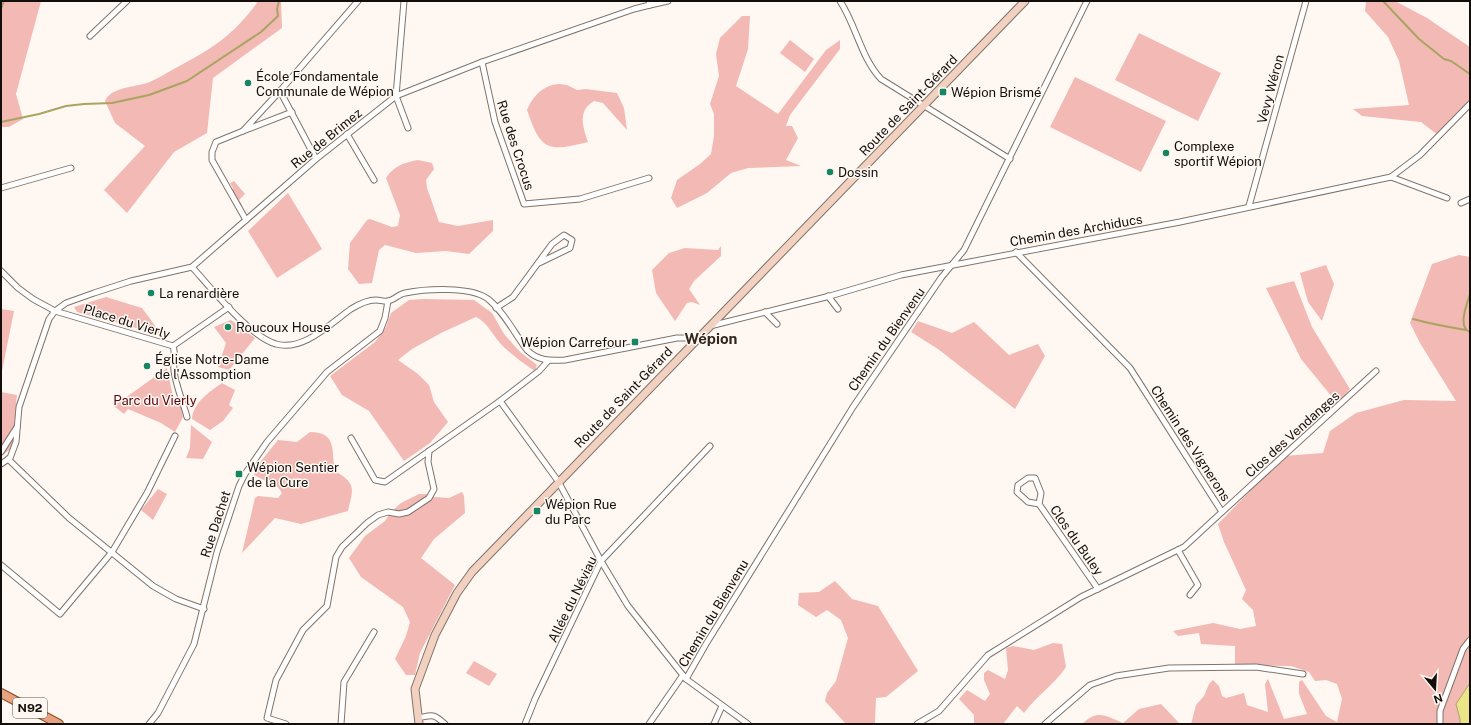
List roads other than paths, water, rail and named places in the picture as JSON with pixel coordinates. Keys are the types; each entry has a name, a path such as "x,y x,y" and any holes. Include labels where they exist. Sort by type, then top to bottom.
{"main road":[{"name":"Route de Saint-Gérard","path":"418,721 415,689 435,635 457,593 472,572 558,481 1026,1"},
{"name":"N92","path":"1,693 59,724"}],"street":[{"path":"90,36 127,1"},
{"path":"243,131 280,92 358,1"},
{"path":"404,1 396,96 408,128"},
{"name":"Rue de Brimez","path":"55,311 66,303 126,282 192,267 316,159 396,96 482,62 650,3 668,1"},
{"path":"840,1 849,14 875,72 888,83 1010,159"},
{"name":"Chemin du Bienvenu","path":"649,724 685,677 853,407 964,250 1087,1"},
{"name":"Vevy Wéron","path":"1249,206 1306,1"},
{"name":"Rue des Crocus","path":"482,62 495,122 524,204 580,199 649,178"},
{"path":"280,92 316,159"},
{"path":"1391,177 1420,155 1470,104"},
{"path":"246,220 212,160 212,152 216,142 292,112"},
{"path":"347,134 374,180"},
{"path":"1,188 71,168"},
{"path":"1391,177 1447,198"},
{"name":"Chemin des Archiducs","path":"710,326 828,296 901,275 1180,222 1249,206 1391,177"},
{"path":"1461,203 1470,199"},
{"path":"496,308 513,297 552,244 564,235 572,240 570,248 539,263"},
{"name":"Chemin des Vignerons","path":"921,724 939,710 988,655 1081,597 1184,547 1222,512 1130,368 1016,252"},
{"path":"192,267 229,307 260,336 269,342 285,345 315,336 364,302 377,300 388,301 403,293 437,290 459,291 481,295 496,308 531,354 548,361 571,359 677,338 688,338 696,341"},
{"name":"Place du Vierly","path":"1,271 18,288 33,299 55,311 173,346 229,307"},
{"path":"828,296 838,309"},
{"name":"Rue Dachet","path":"148,724 158,713 194,644 204,609 216,552 239,486 245,474 267,442 327,372 380,331 385,318 388,301"},
{"path":"1,464 9,459 16,442 21,402 49,319 55,311"},
{"path":"765,312 777,324"},
{"path":"173,346 175,352 173,361 174,373 187,417"},
{"path":"351,438 375,480 385,482 500,401 539,371 548,361"},
{"name":"Clos des Vendanges","path":"1222,512 1376,371"},
{"path":"500,401 558,481 601,561 628,606 685,677 748,724"},
{"path":"1,452 17,426"},
{"path":"1,564 60,614 112,552 147,493 175,436"},
{"name":"Allée du Néviau","path":"525,724 535,699 601,561 710,446"},
{"path":"286,724 267,718 276,680 303,630 327,606 336,557 342,547 356,532 372,519 388,512 399,514 408,512 429,498 434,489 428,462 429,451"},
{"path":"9,459 69,518 153,586 176,599 204,609"},
{"name":"Clos du Buley","path":"1039,504 1041,493 1035,478 1028,478 1018,485 1017,492 1028,502 1039,504 1098,589"},
{"path":"1178,550 1198,585 1190,594"},
{"path":"341,724 344,682 374,632"},
{"path":"1440,724 1440,711 1463,649 1470,640"},
{"path":"1045,724 1090,685 1116,676 1169,668 1256,667 1302,674"},
{"path":"714,724 722,706"},
{"path":"418,721 436,716 445,724"}],"waterway":[{"path":"1,9 4,1"},
{"path":"1,122 39,114 66,106 112,103 149,95 187,81 261,32 278,16 277,9 279,1"},
{"path":"1383,1 1419,39 1444,59 1451,61 1470,74"},
{"path":"1470,294 1463,321 1466,330 1470,332"},
{"path":"1413,319 1466,330"}],"place":[{"name":"École Fondamentale Communale de Wépion","path":"248,83"},
{"name":"Wépion Brismé","path":"943,92"},
{"name":"Complexe sportif Wépion","path":"1166,153"},
{"name":"Dossin","path":"830,172"},
{"name":"La renardière","path":"151,293"},
{"name":"Roucoux House","path":"228,327"},
{"name":"Wépion Carrefour","path":"635,342"},
{"name":"Église Notre-Dame de l'Assomption","path":"147,366"},
{"name":"Wépion Sentier de la Cure","path":"239,474"},
{"name":"Wépion Rue du Parc","path":"537,511"}],"district":[{"name":"Wépion","path":"711,339"}],"park label":[{"name":"Parc du Vierly","path":"155,400"}]}
